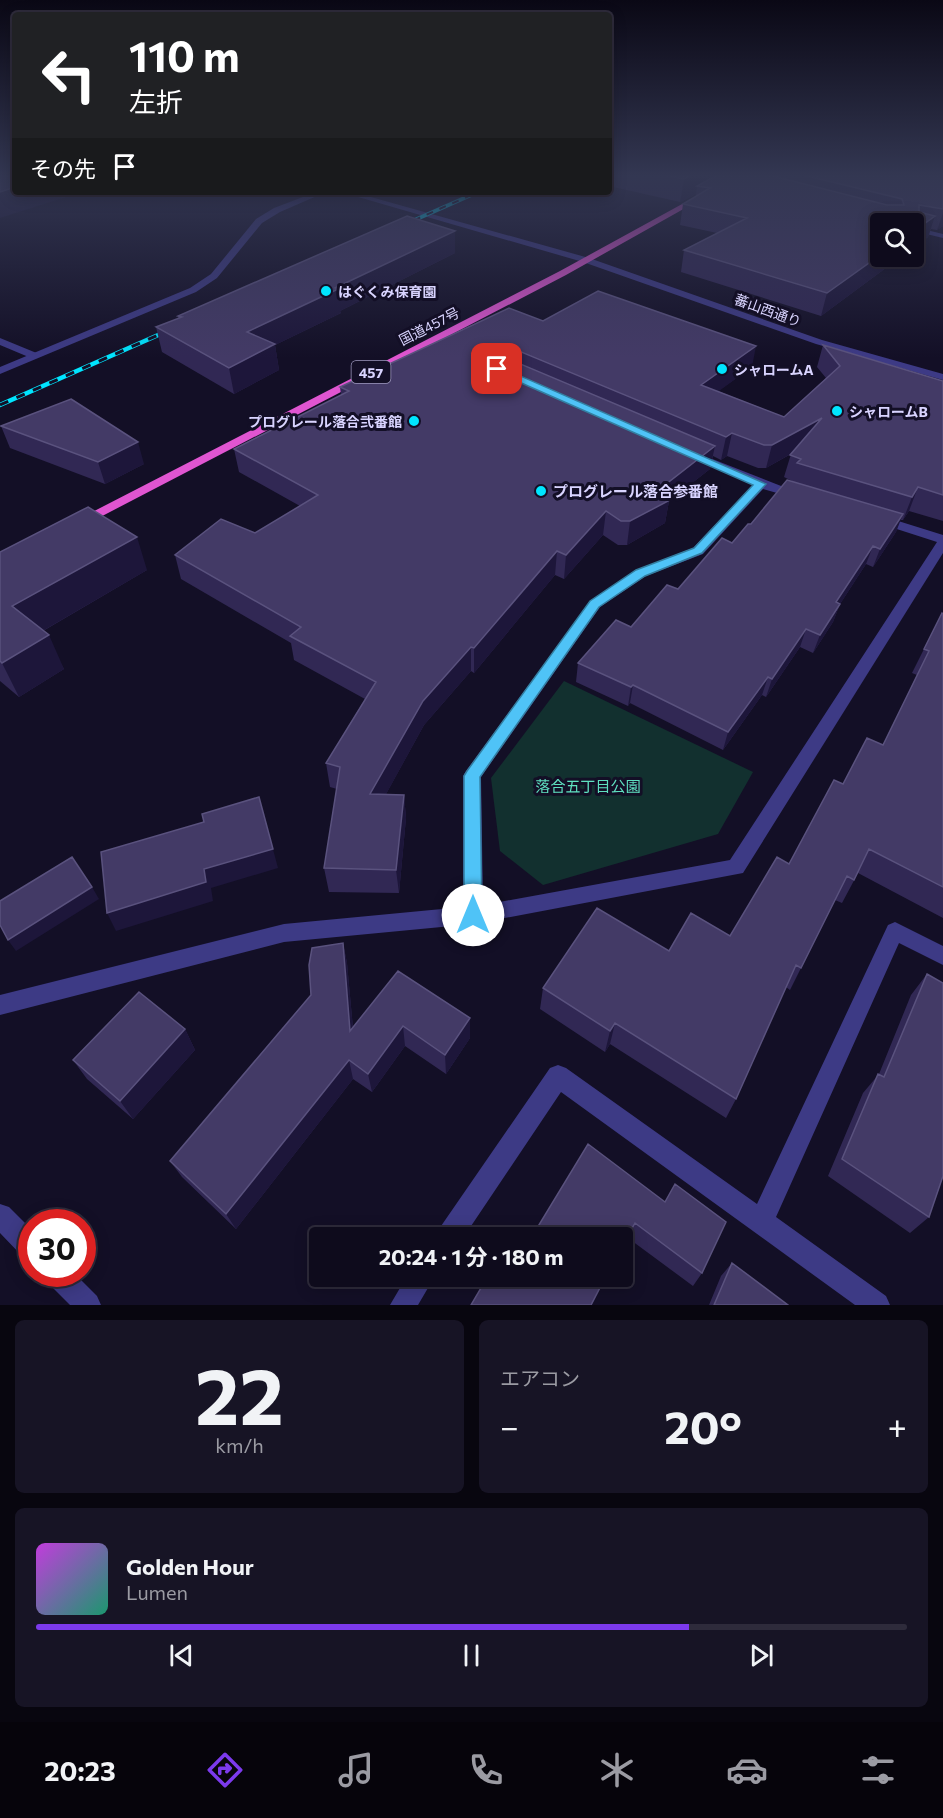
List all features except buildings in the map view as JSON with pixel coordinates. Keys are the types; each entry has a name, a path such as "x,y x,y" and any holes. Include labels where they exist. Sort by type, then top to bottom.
{"highway":[{"name":"国道457号","path":"64,531 630,236"}],"street":[{"path":"0,371 193,290 214,276 247,236"},
{"name":"蕃山西通り","path":"501,236 586,260 819,342 943,377"},
{"path":"0,341 36,356"},
{"path":"684,450 760,484 806,497"},
{"path":"473,915 472,776 595,604 641,573 698,550 760,484"},
{"path":"0,1005 284,933 473,915 736,867 943,541 863,515"},
{"path":"761,1222 895,931 943,956"},
{"path":"455,1227 558,1076 878,1305"},
{"path":"0,1216 18,1234"},
{"path":"70,1287 88,1305"},
{"path":"403,1305 415,1287"}],"green space":[{"name":"落合五丁目公園","path":"564,681 753,772 718,834 543,885 500,851 491,778"}],"railway":[{"path":"0,405 174,328"}],"place":[{"name":"はぐくみ保育園","path":"326,291"},
{"name":"シャロームA","path":"722,369"},
{"name":"シャロームB","path":"837,411"},
{"name":"プログレール落合弐番館","path":"414,421"},
{"name":"プログレール落合参番館","path":"541,491"}],"route":[{"path":"473,915 472,776 595,604 641,573 698,550 760,484 497,369"}]}
